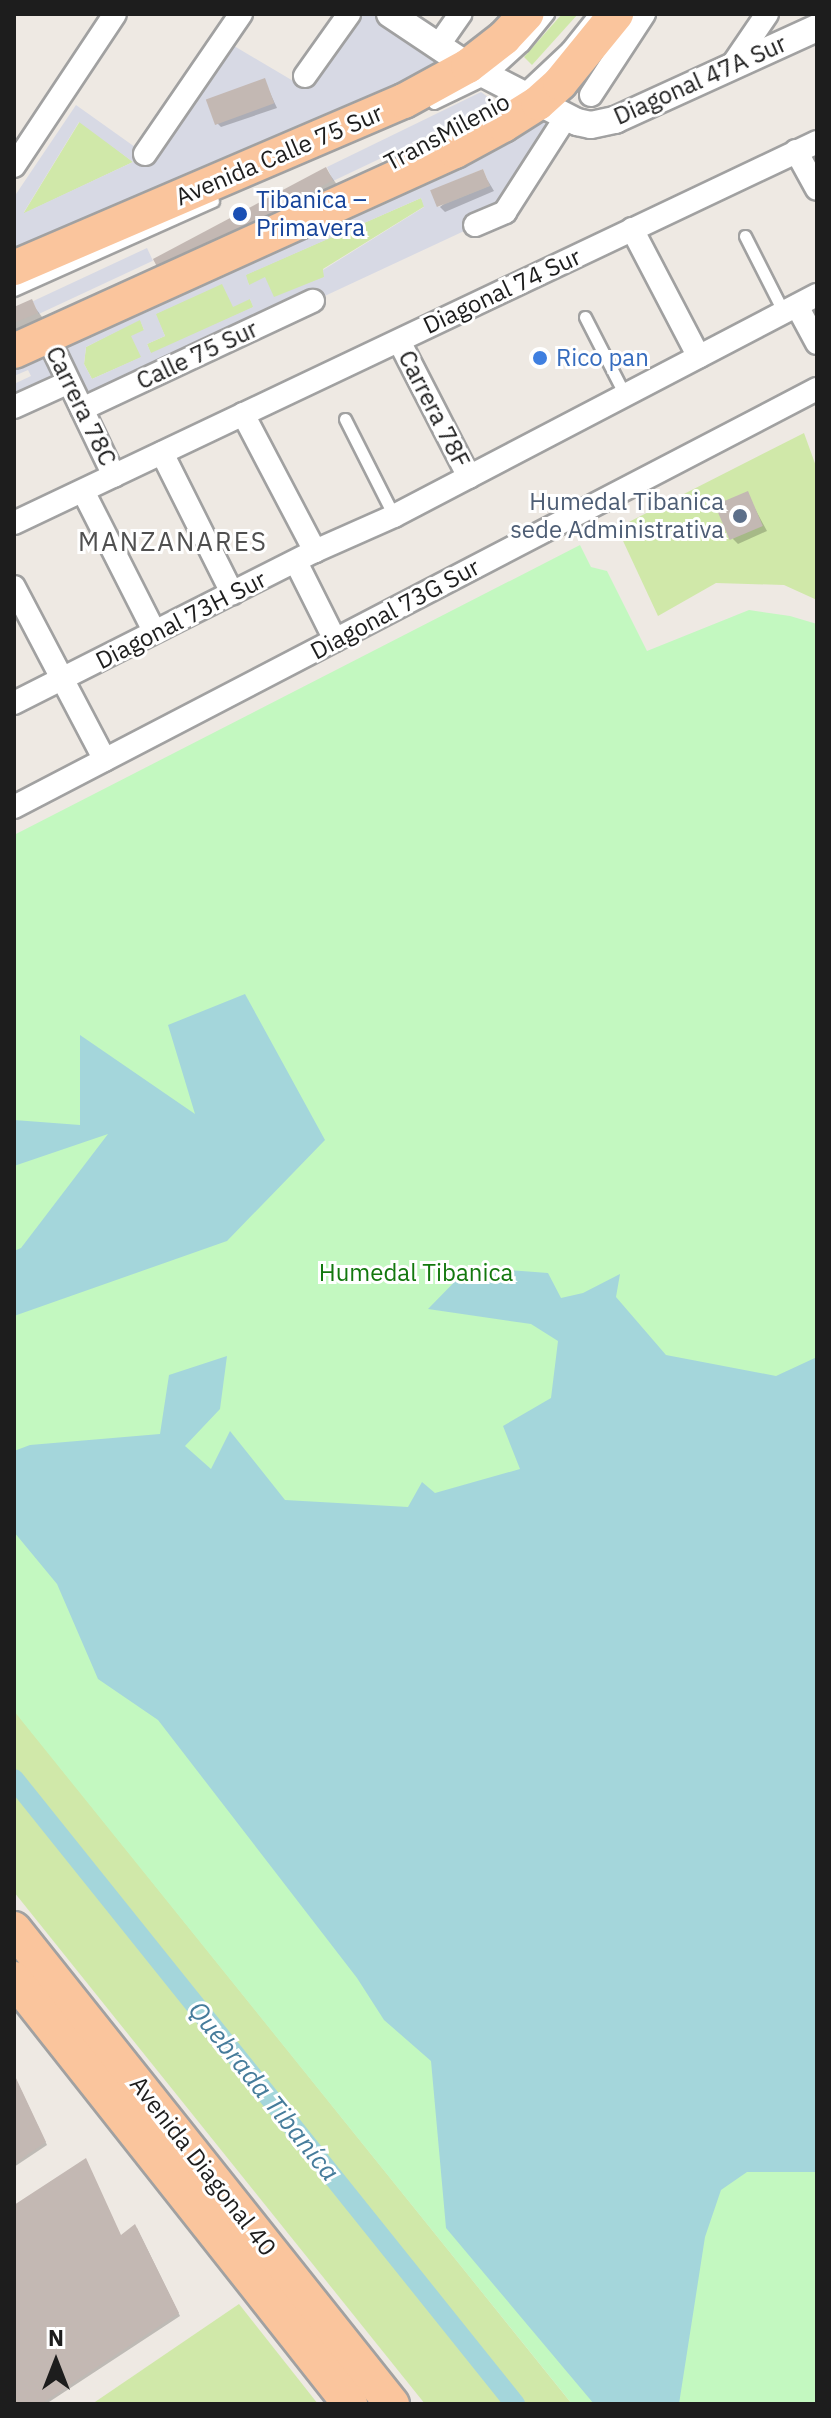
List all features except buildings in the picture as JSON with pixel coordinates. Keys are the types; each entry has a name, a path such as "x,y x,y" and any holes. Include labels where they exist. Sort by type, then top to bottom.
{"main road":[{"name":"Avenida Calle 75 Sur","path":"14,268 478,72 526,14"},
{"path":"14,351 455,151 541,104 577,66 616,14"},
{"name":"Avenida Diagonal 40","path":"14,1929 392,2404"},
{"name":"Avenida Diagonal 40","path":"14,1979 350,2404"}],"street":[{"path":"14,166 115,14"},
{"path":"145,154 241,14"},
{"path":"305,76 349,14"},
{"path":"390,14 478,72 541,104 505,212 475,225"},
{"path":"438,46 460,14"},
{"path":"591,95 644,14"},
{"path":"731,67 767,14"},
{"name":"Diagonal 47A Sur","path":"541,104 585,124 615,120 817,28"},
{"name":"Diagonal 74 Sur","path":"14,523 817,142"},
{"path":"796,151 817,189"},
{"path":"632,229 699,357"},
{"name":"Diagonal 73H Sur","path":"14,703 306,556 394,516 817,295"},
{"name":"Calle 75 Sur","path":"82,409 313,301"},
{"path":"790,309 817,343"},
{"name":"Carrera 78C","path":"47,336 114,476"},
{"name":"Carrera 78F","path":"399,341 469,477"},
{"path":"14,407 69,382"},
{"name":"Diagonal 73G Sur","path":"14,807 817,389"},
{"path":"243,414 306,556 335,640"},
{"path":"162,453 232,593"},
{"path":"83,491 154,631"},
{"path":"14,587 105,760"}],"lane":[{"name":"TransMilenio","path":"418,110 523,45 548,14"},
{"name":"TransMilenio","path":"403,157 498,108 541,104 567,48 594,14"},
{"path":"14,290 231,193"},
{"path":"745,236 790,309"},
{"path":"585,317 625,395"},
{"path":"345,419 394,516"}],"green space":[{"path":"562,14 578,14 532,65 524,57"},
{"path":"80,121 133,162 23,214"},
{"path":"421,198 425,206 323,269 325,277 274,298 249,285 245,275"},
{"path":"222,283 250,299 254,307 151,354 147,344 165,336 155,314"},
{"path":"140,319 144,330 142,357 92,379 84,364 86,347"},
{"path":"804,433 817,469 817,600 784,585 716,583 658,616 617,528"},
{"name":"Humedal Tibanica","path":"580,545 591,567 607,571 647,651 749,610 817,624 817,2404 572,2404 14,1711 14,835"},
{"path":"14,1710 572,2404 425,2404 14,1892"},
{"path":"239,2304 318,2404 92,2404"}],"shaded area":[{"path":"349,14 373,14 452,65 14,259 14,197 76,105 149,157 229,43 300,85","holes":["79,122 133,162 24,213"]},
{"path":"481,92 492,100 453,124 333,181 327,167"},
{"path":"538,114 560,127 505,212 82,409 69,382 14,407 14,384 31,376 28,370 14,376 14,360","holes":["483,169 490,186 438,207 431,191","421,198 424,207 323,270 324,277 274,297 265,277 249,285 246,275","222,284 233,307 250,299 253,307 151,353 147,344 165,336 156,314","140,320 144,330 131,336 141,357 92,379 84,364 86,347"]},
{"path":"147,248 153,261 39,314 33,301"}],"water":[{"path":"245,994 325,1140 227,1241 14,1316 14,1251 21,1248 108,1134 14,1166 14,1120 80,1125 80,1035 195,1114 168,1025"},
{"path":"469,1267 548,1273 561,1298 583,1293 620,1274 616,1297 666,1355 776,1376 817,1357 817,2172 747,2172 721,2190 705,2237 679,2404 594,2404 446,2228 431,2061 384,2020 357,1978 158,1720 98,1679 57,1584 14,1532 14,1451 30,1445 160,1434 169,1375 227,1356 220,1409 185,1446 211,1469 230,1431 285,1500 408,1507 422,1482 435,1493 520,1469 503,1426 551,1398 558,1341 531,1324 428,1309"}],"waterway":[{"name":"Quebrada Tibaníca","path":"14,1779 515,2404"}],"place":[{"name":"Tibanica – Primavera","path":"240,214"},
{"name":"Rico pan","path":"540,358"},
{"name":"Humedal Tibanica sede Administrativa","path":"740,516"}],"district":[{"name":"MANZANARES","path":"173,542"}]}
